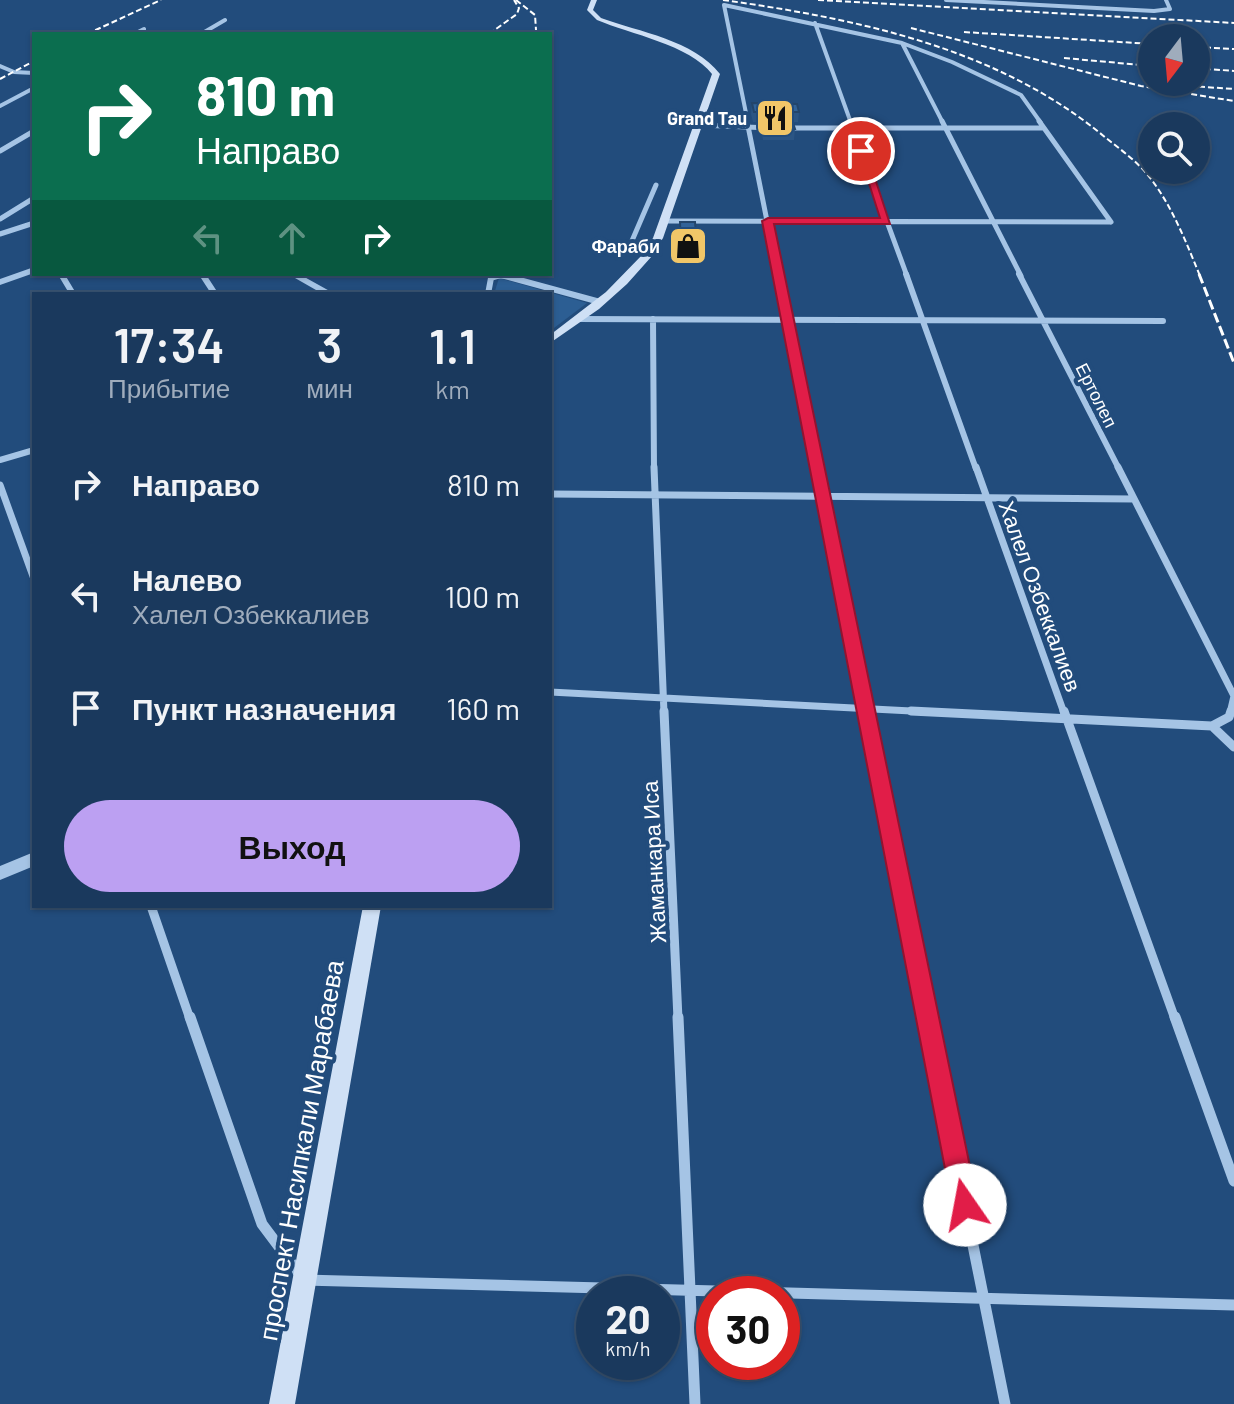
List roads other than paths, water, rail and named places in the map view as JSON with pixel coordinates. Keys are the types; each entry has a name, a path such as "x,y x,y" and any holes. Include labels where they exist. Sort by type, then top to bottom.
{"main road":[{"path":"552,338 642,265 664,221 714,80 714,68 694,55 599,19 590,10 594,0"},
{"name":"проспект Насипкали Марабаева","path":"282,1404 372,908"}],"street":[{"path":"946,0 1154,11 1168,10 1166,0"},
{"path":"664,221 768,221 887,221 1111,222 1021,95 952,62 902,43 724,5 768,221 1005,1404"},
{"path":"204,32 225,20"},
{"name":"Халел Озбеккалиев","path":"815,23 1234,1181"},
{"path":"138,32 144,29"},
{"name":"Ертолеп","path":"902,43 1234,696 1229,717 1212,726"},
{"path":"0,66 14,72 32,73"},
{"path":"0,106 32,89"},
{"path":"699,125 749,128 1044,128"},
{"path":"0,151 32,132"},
{"path":"628,250 656,185"},
{"path":"0,219 32,199"},
{"path":"0,234 32,224"},
{"path":"0,282 32,271"},
{"path":"296,276 326,292"},
{"path":"488,292 491,278 498,276"},
{"path":"505,276 600,302"},
{"path":"578,319 1163,321"},
{"name":"Жаманкара Иса","path":"653,319 654,495 695,1404"},
{"path":"0,460 32,451"},
{"path":"0,485 32,573"},
{"path":"552,494 1134,499"},
{"path":"552,692 1212,726 1234,747"},
{"path":"0,873 32,860"},
{"path":"152,908 262,1224 304,1280 1234,1305"}],"railway":[{"path":"91,32 161,0"},
{"path":"492,32 517,14 519,8 514,0"},
{"path":"516,0 535,15 534,32"},
{"path":"723,0 875,28 925,42 1020,81 1064,107 1117,146 1142,169 1171,210 1200,276"},
{"path":"818,0 1234,23"},
{"path":"911,28 1141,86 1234,101"},
{"path":"964,32 1138,43"},
{"path":"1210,48 1234,49"},
{"path":"1064,58 1138,65"},
{"path":"0,79 32,62"},
{"path":"1210,69 1234,71"},
{"path":"1210,87 1234,89"},
{"path":"1199,274 1234,363"}],"place":[{"name":"Grand Tau","path":"775,118"},
{"name":"Фараби","path":"688,246"}]}
